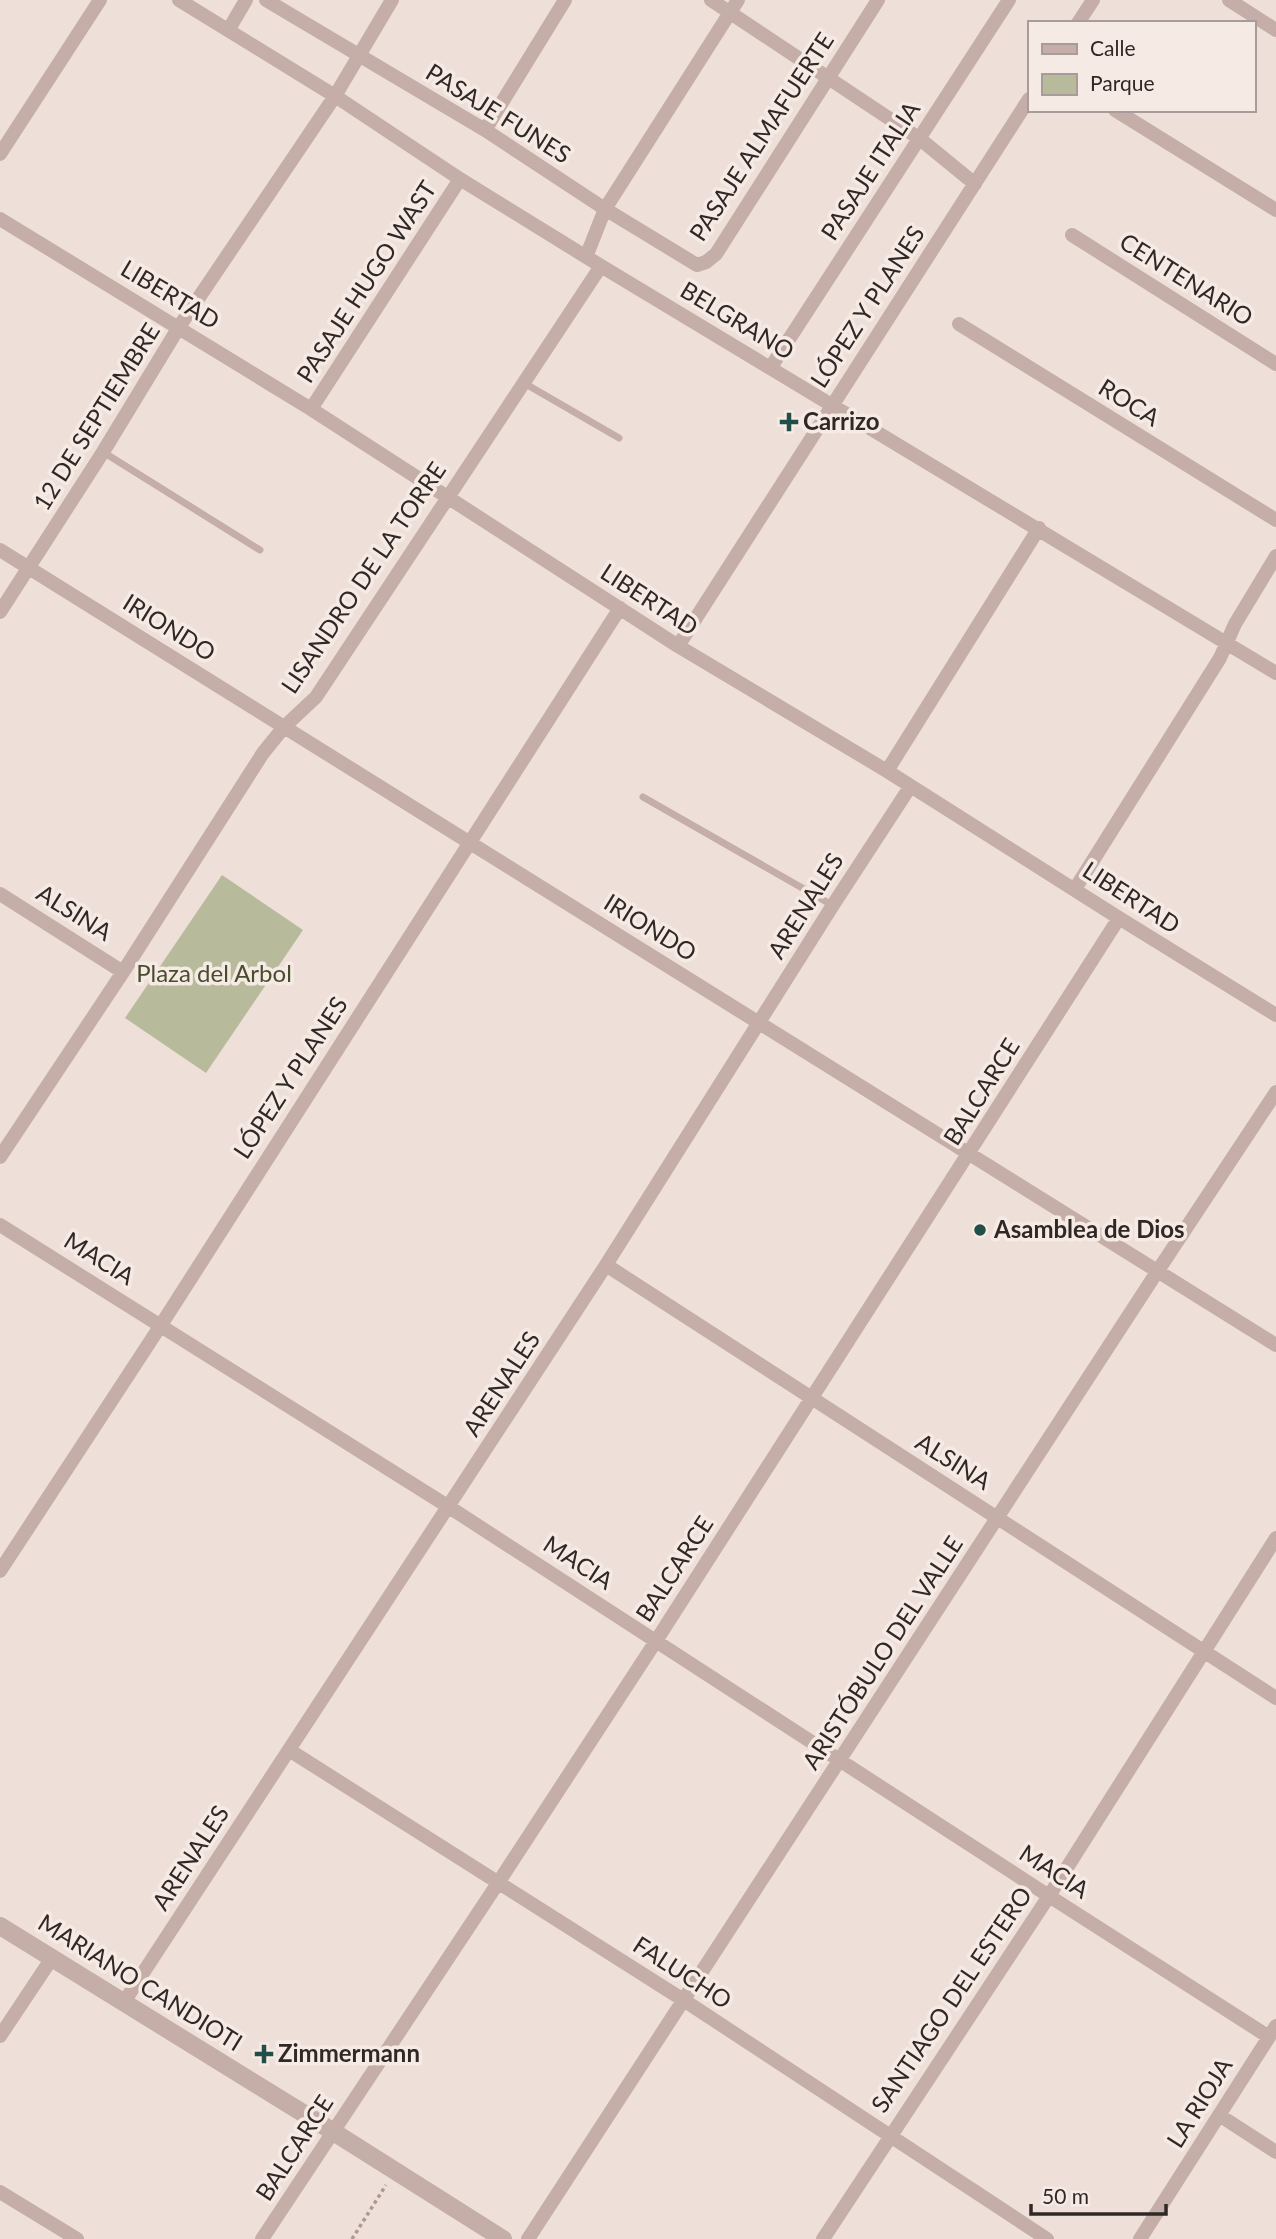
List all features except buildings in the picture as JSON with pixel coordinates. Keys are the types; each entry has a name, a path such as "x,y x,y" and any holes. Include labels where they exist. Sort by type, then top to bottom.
{"street":[{"path":"0,153 100,0"},
{"name":"BELGRANO","path":"179,0 229,29 600,266 1276,673"},
{"path":"229,29 246,0"},
{"name":"PASAJE FUNES","path":"266,0 485,130 605,209 697,265 706,262"},
{"name":"12 DE SEPTIEMBRE","path":"0,612 103,452 179,327 335,96 392,0"},
{"path":"485,130 565,0"},
{"path":"711,0 734,6 828,77 920,139 975,184"},
{"name":"PASAJE ALMAFUERTE","path":"706,262 716,254 878,0"},
{"name":"PASAJE ITALIA","path":"771,367 1009,0"},
{"path":"1079,21 1093,0"},
{"path":"1229,0 1276,30"},
{"path":"586,257 605,209 734,6"},
{"name":"LÓPEZ Y PLANES","path":"678,646 1028,101"},
{"path":"1118,112 1276,210"},
{"name":"PASAJE HUGO WAST","path":"311,409 460,179"},
{"name":"LIBERTAD","path":"0,219 311,409 678,646 887,771 1276,1015"},
{"name":"CENTENARIO","path":"1072,235 1276,364"},
{"name":"LISANDRO DE LA TORRE","path":"0,1157 123,972 263,753 284,726 316,698 600,266"},
{"name":"ROCA","path":"959,324 1276,520"},
{"path":"887,771 1039,528"},
{"name":"IRIONDO","path":"0,550 1276,1345"},
{"path":"1075,889 1220,658 1234,624 1276,556"},
{"name":"LÓPEZ Y PLANES","path":"0,1571 161,1325 620,608"},
{"name":"ARENALES","path":"124,2002 606,1265 833,905 911,787"},
{"name":"ALSINA","path":"0,894 123,972"},
{"name":"BALCARCE","path":"262,2239 656,1641 1119,918"},
{"name":"ARISTÓBULO DEL VALLE","path":"528,2239 1276,1092"},
{"name":"MACIA","path":"0,1225 449,1507 1049,1896 1272,2031"},
{"name":"ALSINA","path":"606,1265 1276,1698"},
{"name":"SANTIAGO DEL ESTERO","path":"823,2239 1049,1896 1276,1538"},
{"name":"FALUCHO","path":"289,1749 685,2001 1047,2239"},
{"name":"MARIANO CANDIOTI","path":"0,1926 503,2239"},
{"path":"0,2036 52,1958"},
{"name":"LA RIOJA","path":"1140,2239 1272,2031"},
{"path":"1219,2115 1276,2152"},
{"path":"0,2192 77,2239"}],"lane":[{"path":"524,383 619,438"},
{"path":"103,452 260,550"},
{"path":"643,797 833,905"}],"path":[{"path":"352,2239 395,2171"}],"green space":[{"name":"Plaza del Arbol","path":"222,875 303,930 206,1073 125,1018"}],"place":[{"name":"Carrizo","path":"789,422"},
{"name":"Asamblea de Dios","path":"980,1230"},
{"name":"Zimmermann","path":"264,2054"}]}
